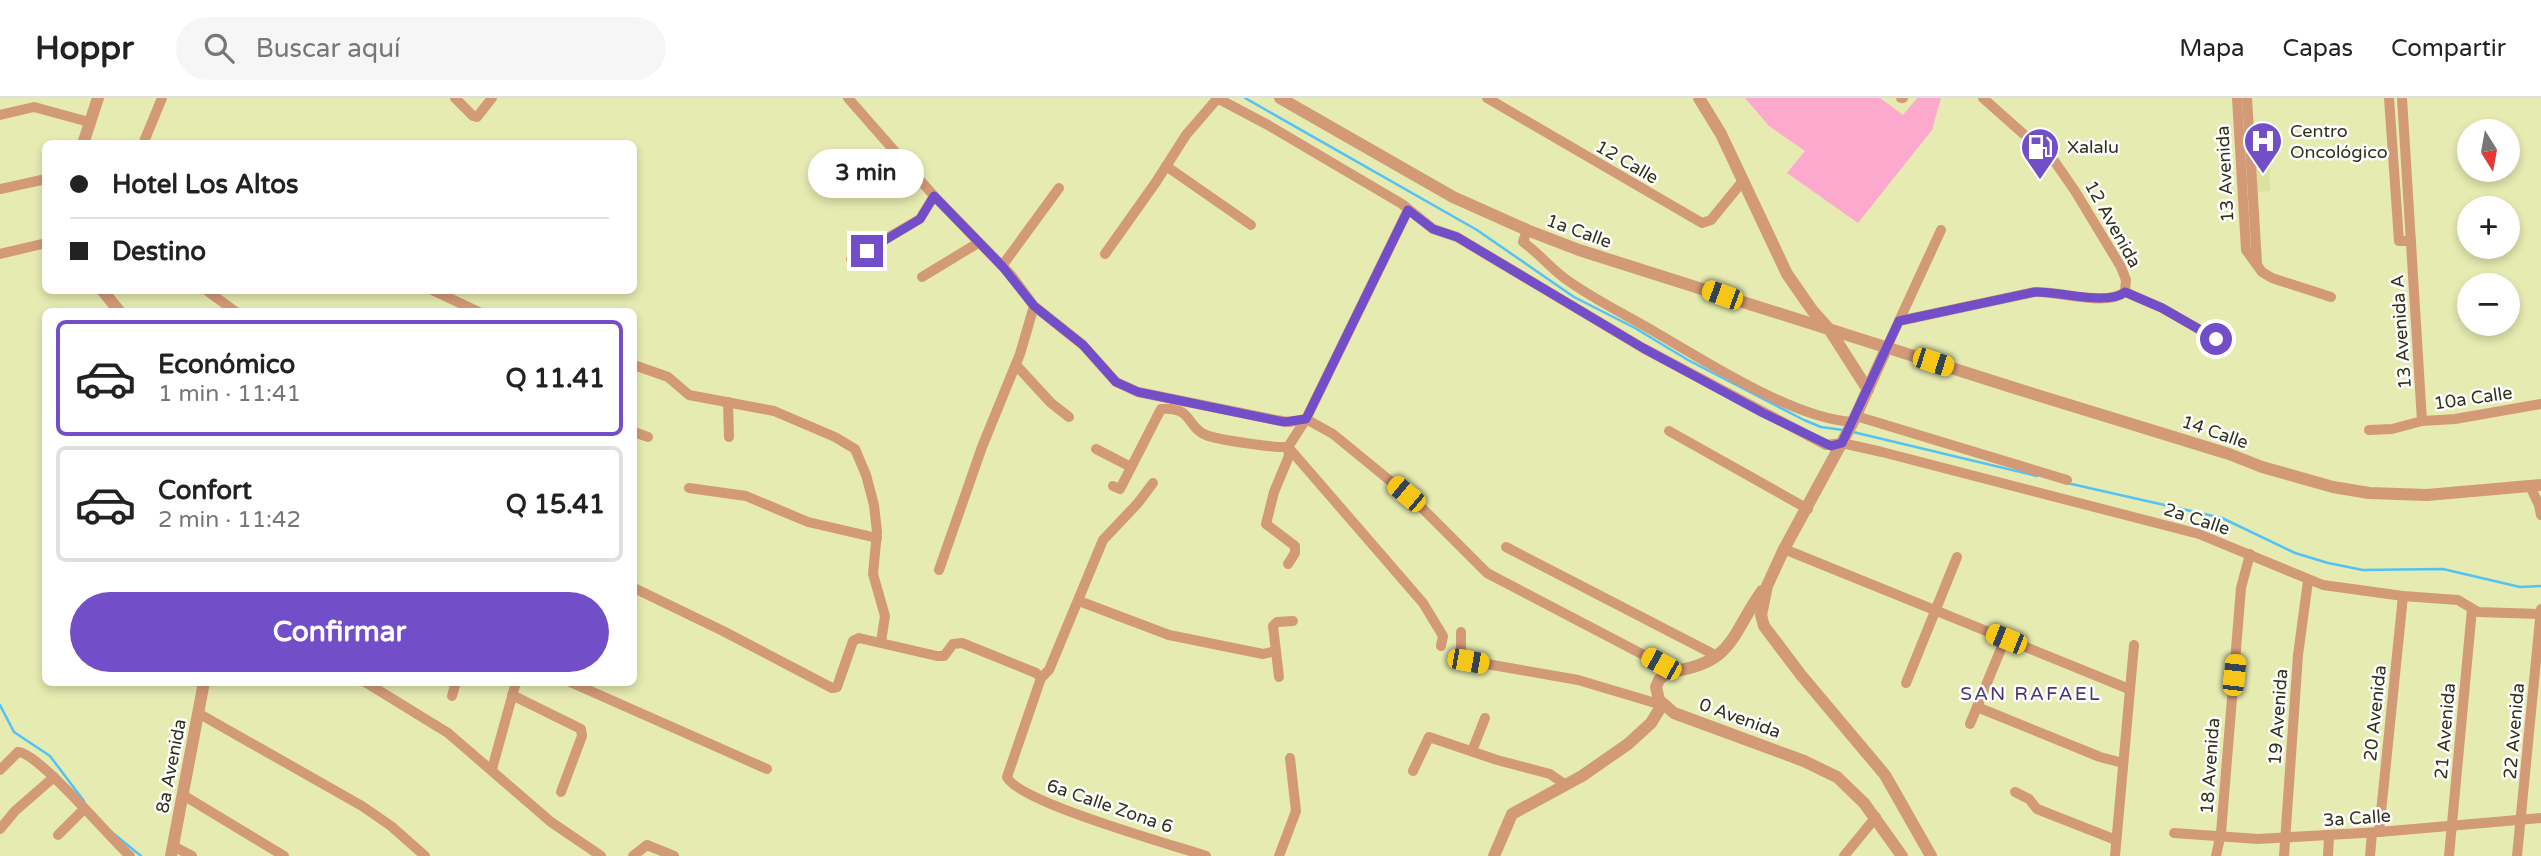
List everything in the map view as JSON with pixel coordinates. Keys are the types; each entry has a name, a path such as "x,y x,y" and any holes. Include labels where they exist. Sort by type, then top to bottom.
{"street":[{"path":"84,140 98,98"},
{"path":"145,140 162,98"},
{"path":"455,98 477,117 492,98"},
{"path":"848,98 934,196 1002,266 1034,306 1083,345 1116,382 1130,390 1284,422 1306,419 1333,433 1416,502 1487,573 1636,650 1661,664 1668,672"},
{"path":"1105,254 1189,130 1217,98"},
{"name":"2a Calle","path":"1217,98 1402,204 1433,229 1457,237 1631,341 1826,445 1843,442 2199,534 2308,581 2403,596 2458,600 2478,612 2540,614"},
{"name":"1a Calle","path":"1280,98 1416,178 1527,230 1623,266 1694,285 1887,347"},
{"name":"12 Calle","path":"1487,98 1702,223 1711,220 1742,182"},
{"path":"1699,98 1721,134 1792,283 1829,329 1867,390"},
{"name":"12 Avenida","path":"1899,321 2035,292 2050,291 2105,299 2119,297 2125,292 2126,280 2121,267 2067,178 2045,151 1983,98"},
{"name":"13 Avenida","path":"2237,98 2245,248 2257,263"},
{"name":"13 Avenida","path":"2247,98 2257,263"},
{"name":"13 Avenida A","path":"2389,98 2399,241 2411,241"},
{"name":"13 Avenida A","path":"2402,98 2422,421"},
{"path":"0,115 34,107 89,122"},
{"path":"1167,166 1251,225"},
{"path":"0,189 42,180"},
{"path":"1002,266 1059,188"},
{"path":"851,259 918,221 934,196"},
{"path":"1289,564 1296,553 1295,546 1266,524 1289,456 1288,447 1306,419 1408,210"},
{"path":"1527,230 1523,242 1566,279 1716,367 1788,404 1823,418 1854,421 2067,480"},
{"path":"1931,856 1885,775 1834,716 1764,626 1761,615 1767,586 1784,549 1854,421 1941,230"},
{"path":"922,277 978,243"},
{"path":"0,254 42,244"},
{"path":"2257,263 2262,272 2280,282 2331,297"},
{"path":"2125,292 2162,308 2216,339"},
{"path":"105,294 117,308"},
{"path":"211,294 231,308"},
{"path":"440,294 469,308"},
{"path":"939,570 982,447 1016,365 1034,306"},
{"name":"14 Calle","path":"1887,347 2229,454 2279,473 2333,486 2369,493 2427,495 2535,486"},
{"path":"1016,365 1051,403 1069,416"},
{"path":"637,366 667,377 689,396 728,402 789,417 850,445 858,454 871,489 877,538 873,574 885,615 881,642"},
{"path":"728,402 729,437"},
{"name":"10a Calle","path":"2369,430 2392,429 2422,421 2455,419 2541,404"},
{"path":"1113,486 1120,489 1158,412 1163,409 1186,414 1196,428 1208,436 1288,447 1423,603 1443,636 1441,646"},
{"path":"1669,432 1808,509"},
{"path":"637,433 648,437"},
{"path":"1096,449 1131,467"},
{"path":"637,589 832,688 838,686 855,640 862,638 944,656 951,645 962,643 1036,673 1041,678 1049,670 1103,540 1153,483"},
{"path":"2535,486 2541,515"},
{"path":"689,488 746,496 808,522 877,538"},
{"path":"1506,547 1717,656"},
{"path":"1784,549 2129,689"},
{"name":"18 Avenida","path":"2216,856 2220,836 2241,588 2250,554"},
{"path":"1906,683 1957,557"},
{"name":"19 Avenida","path":"2284,856 2298,655 2308,581"},
{"path":"1662,705 1657,696 1656,687 1659,680 1668,672 1691,667 1717,656 1731,644 1767,586"},
{"name":"20 Avenida","path":"2370,856 2376,833 2403,596"},
{"path":"1079,601 1169,635 1263,654 1276,651"},
{"name":"22 Avenida","path":"2517,856 2541,608"},
{"name":"21 Avenida","path":"2449,856 2472,609"},
{"path":"1279,677 1273,629 1275,623 1293,621"},
{"path":"1461,632 1461,657 1464,660 1578,680 1662,705"},
{"path":"1970,724 2006,639"},
{"path":"2115,856 2134,645"},
{"name":"6a Calle Zona 6","path":"1041,678 1012,757 1007,779 1013,785 1049,803 1206,856"},
{"name":"8a Avenida","path":"172,851 203,686"},
{"path":"372,686 448,733 551,822 601,856"},
{"path":"452,696 455,686"},
{"path":"492,769 515,686"},
{"path":"579,686 767,769"},
{"path":"512,695 581,729 582,736 561,792"},
{"path":"1494,856 1512,814 1598,766 1639,735 1656,717 1662,705"},
{"name":"0 Avenida","path":"1662,705 1674,713 1818,767 1850,788 1876,817 1902,856"},
{"path":"1977,707 2100,757 2123,762"},
{"path":"198,713 362,806 391,826 425,856"},
{"path":"1472,751 1485,718"},
{"path":"1413,771 1429,737 1550,774 1566,785"},
{"path":"0,770 22,751 54,777 130,856"},
{"path":"1279,856 1296,811 1290,758"},
{"path":"0,829 15,811 54,777"},
{"path":"2015,792 2029,799 2037,809 2116,841"},
{"path":"183,795 284,856"},
{"path":"58,835 84,809"},
{"path":"1844,856 1876,817"},
{"name":"3a Calle","path":"2174,833 2258,839 2376,833 2541,818"},
{"path":"2328,856 2329,836"},
{"path":"633,856 647,845 674,856"},
{"path":"172,851 192,856"}],"shaded area":[{"path":"1745,98 1880,98 1903,115 1917,98 1941,98 1932,130 1858,223 1787,173 1805,151 1769,126"},
{"name":"Centro Oncológico","path":"2255,159 2269,159 2270,191 2256,192"}],"waterway":[{"path":"1245,98 1477,230 1574,297 1804,420 1821,427 1843,430"},
{"path":"1853,432 2037,476"},
{"path":"2067,483 2222,518 2295,553 2328,563 2363,570 2443,569 2520,587 2541,586"},
{"path":"0,705 14,732 50,756 84,801"},
{"path":"114,834 141,856"}],"place":[{"name":"Centro Oncológico","path":"2263,175"},
{"name":"Xalalu","path":"2040,181"}],"district":[{"name":"SAN RAFAEL","path":"2031,693"}],"route":[{"path":"867,251 920,219 934,196 1002,266 1034,306 1083,345 1122,386 1138,392 1284,422 1306,419 1408,210 1433,229 1457,237 1643,348 1763,413 1831,446 1842,443 1899,321 2035,292 2050,291 2105,299 2119,297 2125,292 2162,308 2216,339"}]}
